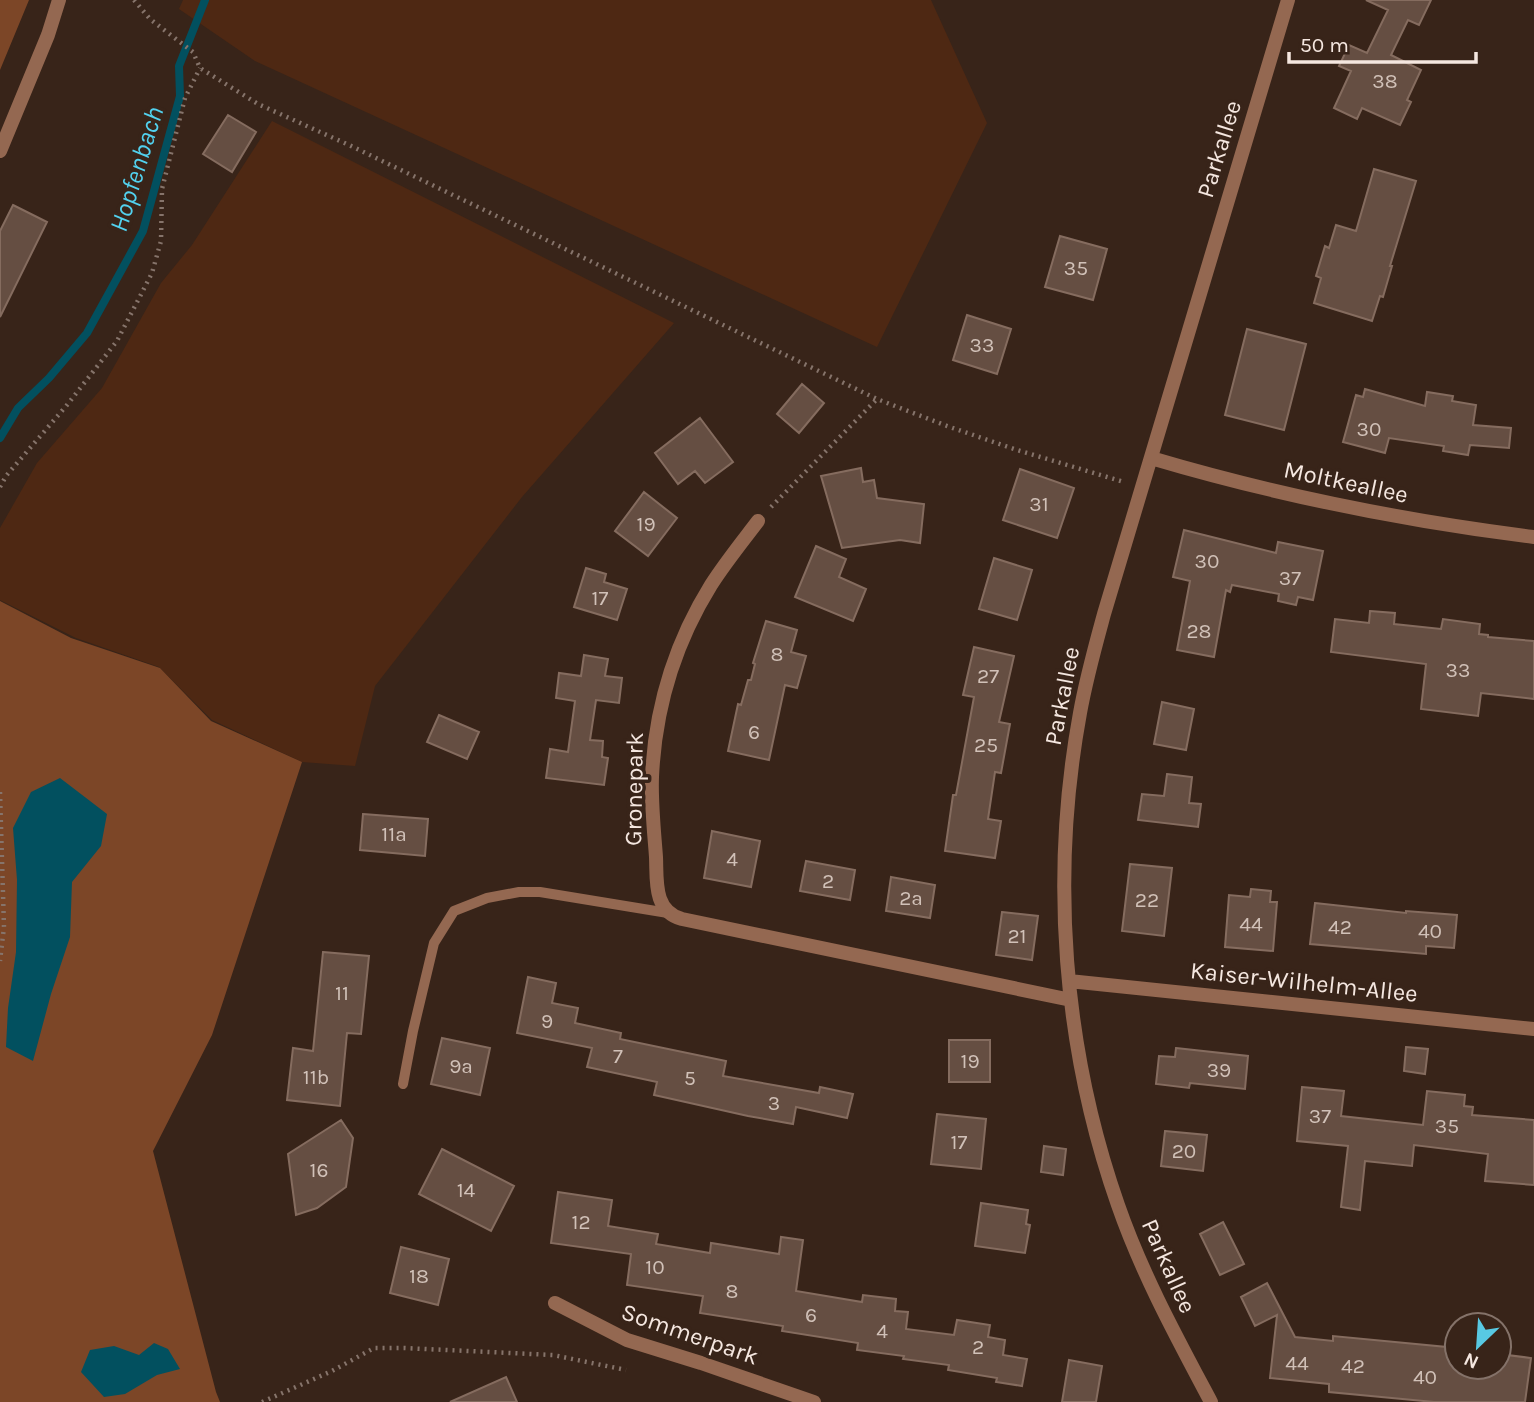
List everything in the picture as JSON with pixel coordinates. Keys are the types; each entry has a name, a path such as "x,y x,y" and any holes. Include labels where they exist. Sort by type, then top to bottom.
{"street":[{"path":"0,151 48,35 59,0"},
{"name":"Parkallee","path":"1211,1402 1157,1299 1118,1206 1103,1158 1080,1061 1071,1000 1064,912 1064,862 1072,762 1091,663 1288,0"},
{"name":"Moltkeallee","path":"1151,458 1296,496 1416,519 1534,537"},
{"name":"Gronepark","path":"668,912 662,905 658,892 652,797 655,741 662,704 678,650 698,608 717,575 758,521"},
{"path":"668,912 682,919 1071,1000"},
{"name":"Kaiser-Wilhelm-Allee","path":"1069,981 1534,1029"},
{"name":"Sommerpark","path":"555,1303 627,1339 814,1402"}],"lane":[{"path":"403,1084 434,943 454,911 487,898 519,892 540,892 668,912"}],"path":[{"path":"135,0 150,19 193,51 201,68 258,104 349,145 877,399 1017,450 1142,487"},
{"path":"0,487 6,476 68,405 117,341 152,272 162,241 162,188 185,98 201,68"},
{"path":"758,521 877,399"},
{"path":"0,792 4,927 0,961"},
{"path":"262,1402 332,1371 374,1348 553,1355 626,1370"}],"shaded area":[{"path":"0,0 29,0 0,70"},
{"path":"183,0 931,0 987,123 877,347 255,61 179,9"},
{"path":"272,121 674,323 522,497 375,686 355,766 302,762 212,720 159,667 76,638 0,600 0,528 37,463 102,388 161,283 192,245"},
{"path":"0,601 71,638 160,668 211,721 302,762 212,1035 153,1151 220,1402 0,1402"}],"water":[{"path":"60,778 107,814 101,846 72,882 70,937 33,1061 6,1047 16,952 17,880 13,828 31,792"},
{"path":"154,1343 168,1349 180,1369 157,1375 125,1394 104,1397 81,1372 90,1350 114,1346 139,1355"}],"building":[{"path":"1366,0 1431,0 1419,25 1408,20 1391,55 1421,70 1407,100 1411,102 1400,125 1362,108 1357,119 1334,108 1351,71 1339,66 1349,45 1367,53 1388,10"},
{"path":"228,115 256,132 232,172 203,154"},
{"path":"1374,169 1416,181 1383,297 1380,296 1372,321 1314,303 1321,278 1316,276 1325,246 1329,248 1336,225 1356,231"},
{"path":"13,205 47,222 0,317 0,231"},
{"path":"1060,236 1107,249 1093,300 1045,287"},
{"path":"967,315 1011,329 997,374 953,360"},
{"path":"1247,329 1306,344 1284,430 1225,415"},
{"path":"802,384 824,403 799,433 777,414"},
{"path":"1365,389 1425,406 1427,392 1453,396 1452,401 1476,405 1473,425 1511,428 1509,448 1470,445 1468,455 1443,451 1444,446 1389,438 1385,453 1343,442 1356,395 1363,397"},
{"path":"700,418 733,462 705,483 695,471 678,484 655,453"},
{"path":"861,468 863,482 874,480 877,498 924,504 920,543 900,540 842,548 821,476"},
{"path":"1020,469 1074,488 1057,538 1003,520"},
{"path":"644,492 677,518 648,556 615,531"},
{"path":"1184,530 1276,553 1278,542 1323,551 1313,600 1298,597 1296,605 1278,601 1279,594 1232,585 1230,592 1226,590 1214,657 1177,650 1190,581 1173,577"},
{"path":"816,546 846,559 839,577 866,589 853,621 795,597"},
{"path":"994,558 1032,570 1017,620 979,609"},
{"path":"586,568 606,574 604,582 627,589 617,620 574,607"},
{"path":"1370,611 1395,613 1394,624 1441,629 1443,619 1480,624 1479,634 1488,637 1534,641 1534,699 1481,693 1478,716 1421,709 1426,664 1331,652 1335,619 1369,623"},
{"path":"766,621 797,630 791,652 806,656 797,688 785,685 769,760 728,751 738,704 741,705 748,680 751,680 755,664 753,663"},
{"path":"974,647 1014,656 999,722 1010,724 1001,773 995,772 988,819 1001,821 995,858 945,851 953,795 956,795 974,697 963,695"},
{"path":"584,655 608,659 605,676 622,678 619,703 596,700 590,740 603,741 602,757 608,758 604,785 546,778 550,749 568,752 575,701 556,698 559,673 581,676"},
{"path":"1162,702 1194,709 1186,750 1154,744"},
{"path":"439,715 479,732 467,759 427,742"},
{"path":"1167,774 1192,777 1189,803 1201,804 1198,827 1138,820 1142,794 1164,796"},
{"path":"363,814 428,819 425,856 360,850"},
{"path":"712,831 760,841 751,887 704,878"},
{"path":"806,861 855,870 850,900 800,891"},
{"path":"1130,864 1172,868 1164,936 1122,931"},
{"path":"891,877 935,885 930,918 886,911"},
{"path":"1251,889 1271,891 1270,902 1277,902 1273,951 1225,947 1229,895 1250,897"},
{"path":"1315,903 1406,913 1457,915 1454,948 1426,946 1426,954 1310,944"},
{"path":"1002,912 1038,916 1032,960 996,955"},
{"path":"323,952 369,956 361,1034 347,1033 340,1106 287,1100 293,1048 313,1051"},
{"path":"528,977 556,983 552,1003 578,1008 575,1023 621,1033 620,1039 726,1061 723,1076 819,1093 820,1087 853,1094 847,1118 796,1107 793,1124 748,1116 654,1095 657,1082 587,1067 592,1048 517,1033"},
{"path":"442,1038 490,1048 480,1095 431,1084"},
{"path":"949,1040 990,1040 990,1082 949,1082"},
{"path":"1406,1047 1428,1049 1425,1074 1404,1071"},
{"path":"1176,1048 1248,1056 1245,1089 1190,1083 1189,1088 1156,1084 1159,1056 1175,1057"},
{"path":"1302,1087 1344,1091 1341,1116 1423,1125 1427,1091 1465,1095 1464,1106 1473,1107 1472,1115 1534,1120 1534,1185 1485,1181 1488,1154 1414,1145 1412,1166 1365,1161 1360,1210 1341,1207 1348,1146 1297,1141"},
{"path":"937,1114 986,1119 981,1169 931,1164"},
{"path":"341,1120 353,1138 346,1187 317,1208 296,1215 288,1154"},
{"path":"1165,1131 1207,1135 1203,1171 1161,1166"},
{"path":"1044,1146 1066,1149 1063,1175 1041,1172"},
{"path":"442,1149 514,1186 491,1231 419,1194"},
{"path":"558,1192 612,1200 608,1226 658,1234 656,1244 710,1253 711,1243 779,1254 781,1237 803,1240 796,1291 862,1302 863,1295 896,1299 895,1311 908,1312 906,1329 954,1335 957,1320 990,1325 988,1337 1005,1340 1003,1355 1027,1359 1022,1386 996,1382 997,1378 948,1370 949,1365 857,1350 858,1343 782,1331 783,1326 700,1313 703,1296 627,1285 631,1254 551,1243"},
{"path":"981,1203 1028,1210 1026,1224 1030,1225 1025,1253 975,1246"},
{"path":"1223,1222 1244,1264 1220,1275 1200,1234"},
{"path":"401,1247 449,1259 438,1305 390,1293"},
{"path":"1267,1283 1295,1337 1333,1341 1333,1336 1443,1347 1443,1381 1513,1381 1513,1356 1531,1358 1525,1402 1434,1402 1329,1392 1329,1384 1270,1378 1277,1315 1255,1326 1241,1297"},
{"path":"1069,1360 1102,1366 1096,1402 1062,1402"},
{"path":"506,1377 517,1402 450,1402"}],"waterway":[{"name":"Hopfenbach","path":"0,438 18,408 49,378 87,333 143,231 180,96 179,66 205,0"}]}
